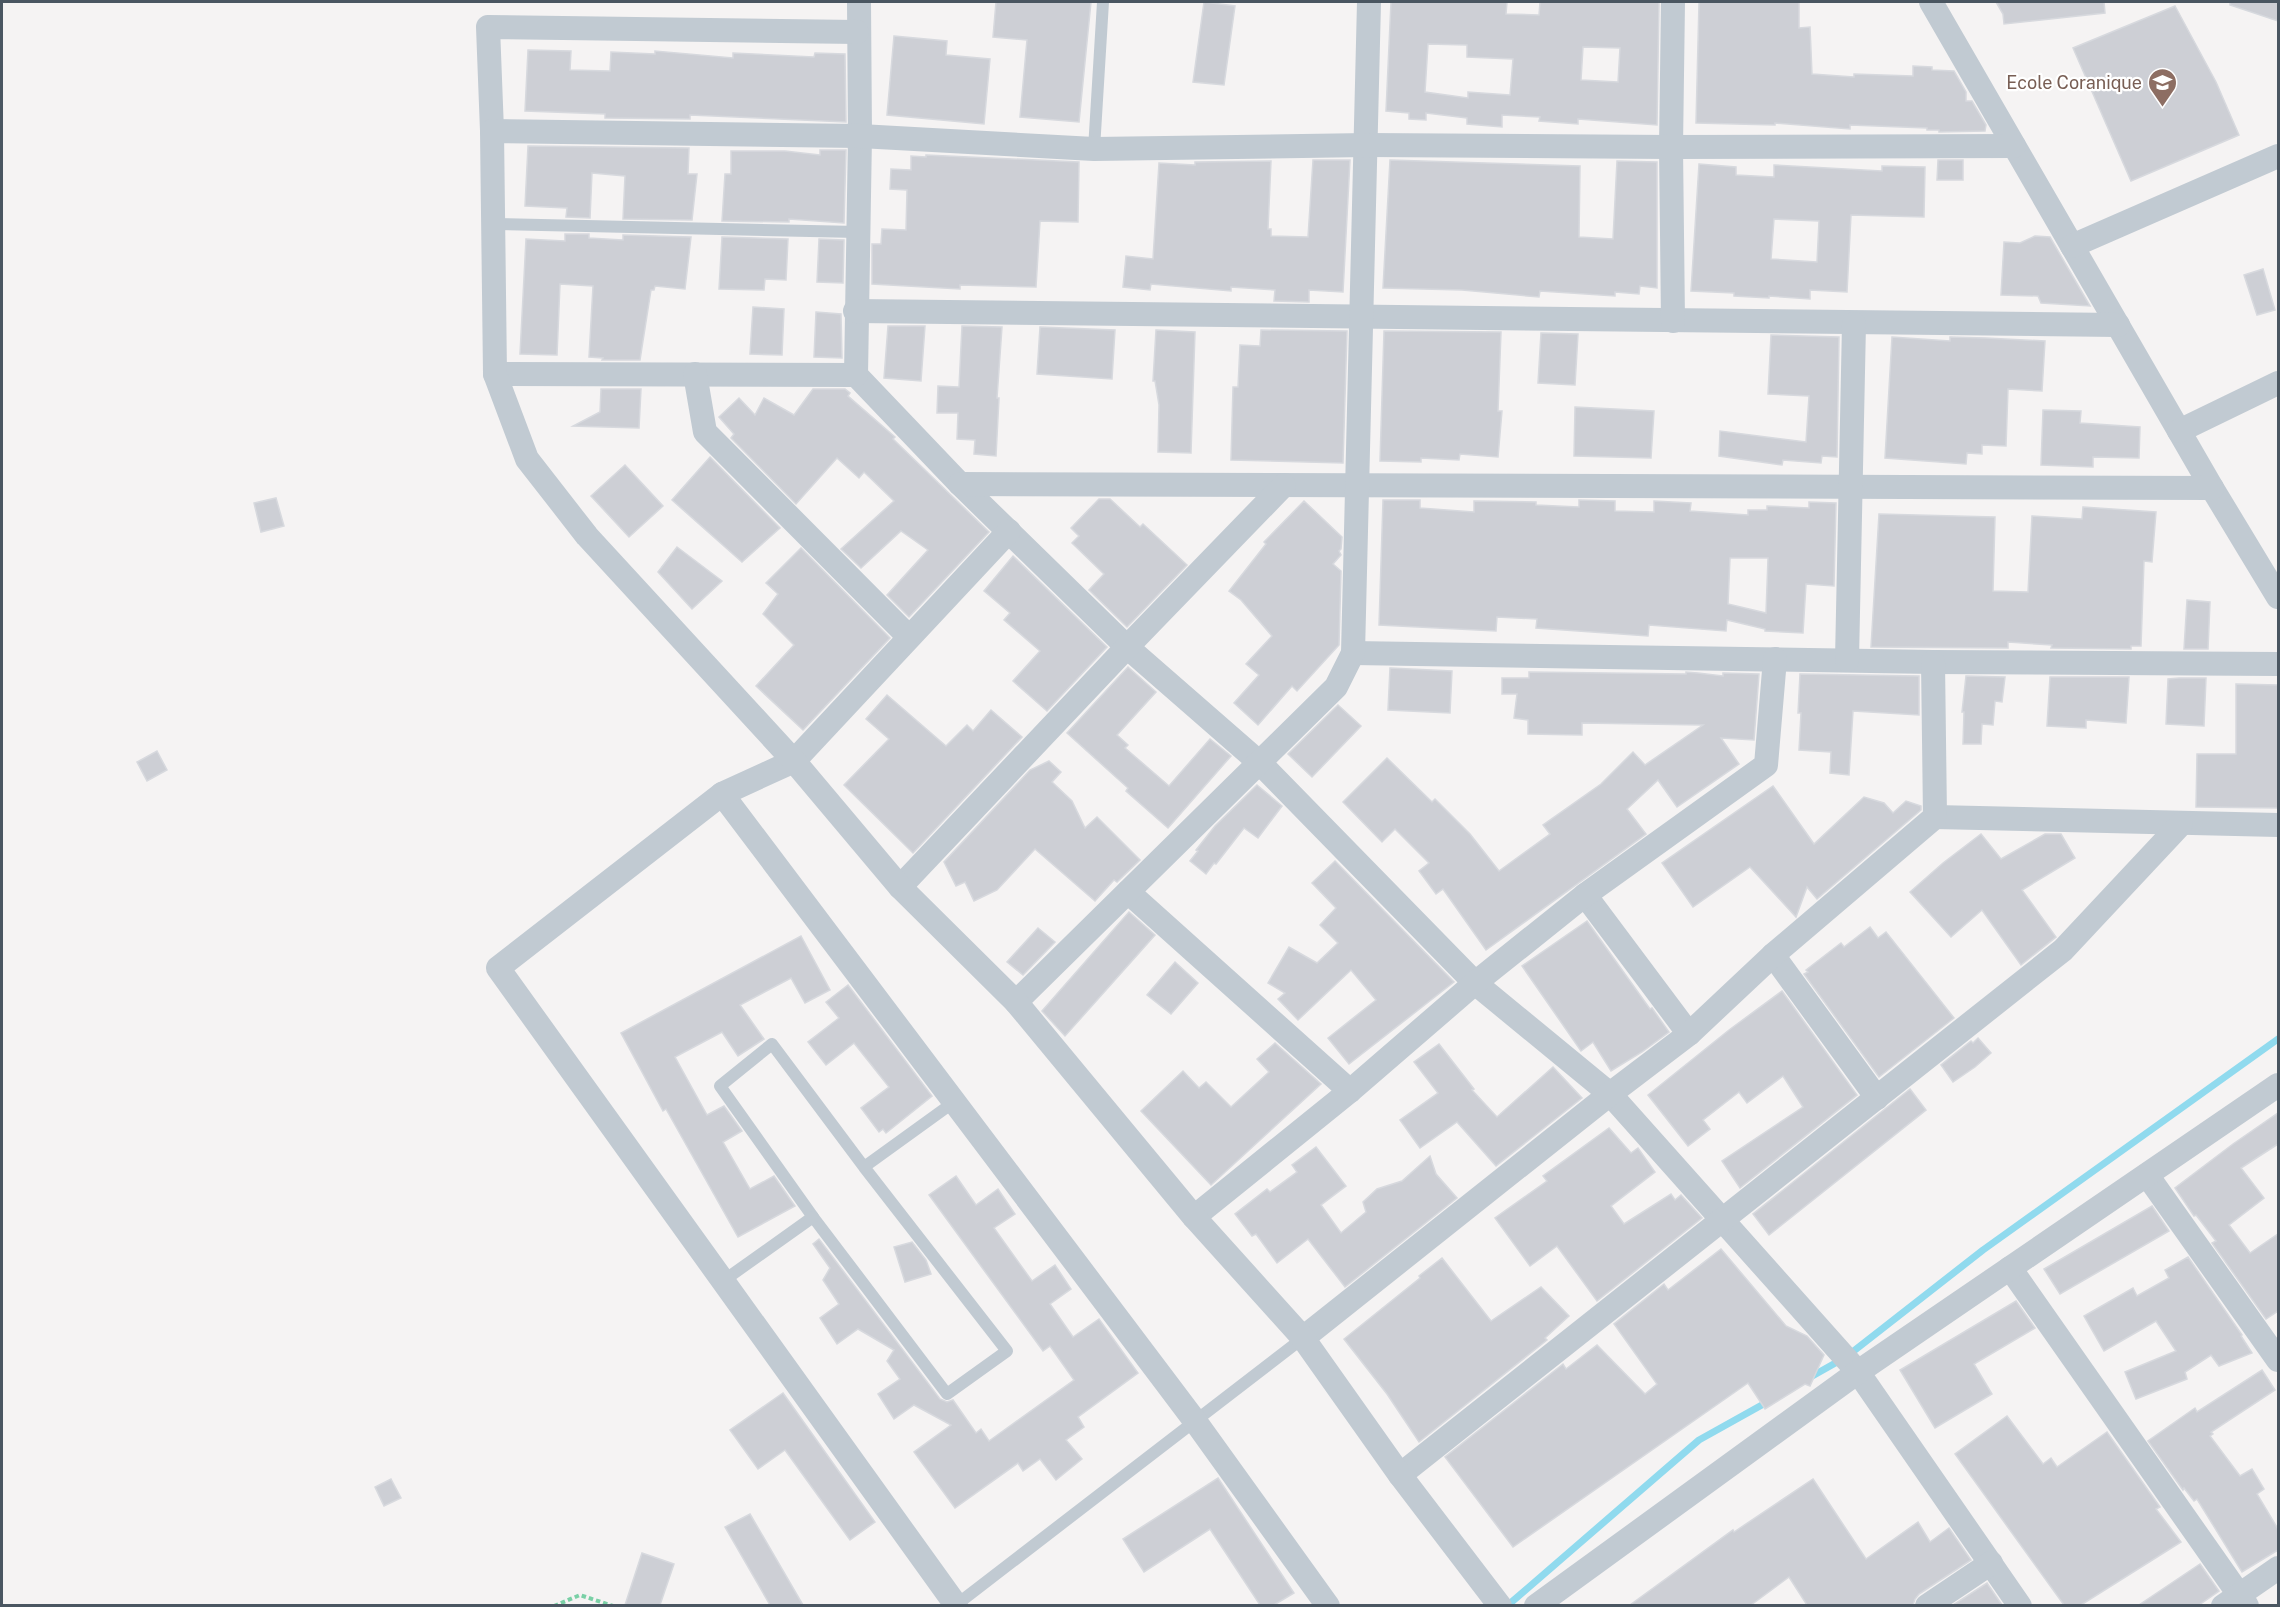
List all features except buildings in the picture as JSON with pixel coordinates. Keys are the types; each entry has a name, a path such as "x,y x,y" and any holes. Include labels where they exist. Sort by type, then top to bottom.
{"street":[{"path":"859,2 860,136 855,311 856,375 960,484 1127,646 1260,762 1475,983 1610,1094 1858,1372 2020,1605"},
{"path":"1016,1002 1336,687 1353,653 1369,2"},
{"path":"1673,2 1671,147 1673,321"},
{"path":"1931,2 2212,488 2278,597"},
{"path":"858,32 488,27 492,131 495,374 527,459 587,536 794,761 900,887 1016,1002 1194,1217 1303,1338 1400,1475 1500,1605"},
{"path":"492,131 860,136 1094,148 1366,145 2014,146"},
{"path":"2072,246 2278,156"},
{"path":"855,311 2118,326"},
{"path":"1847,660 1854,324"},
{"path":"495,374 856,375"},
{"path":"695,374 705,432 909,638"},
{"path":"2179,430 2278,383"},
{"path":"960,484 2212,488"},
{"path":"900,887 1127,646 1284,485"},
{"path":"956,1605 498,968 722,794 794,761 1009,531"},
{"path":"1353,653 1933,662 2278,664"},
{"path":"1194,1217 1350,1091 1475,983 1585,895 1766,765 1775,659"},
{"path":"1933,662 1935,817"},
{"path":"722,794 1195,1421 1328,1605"},
{"path":"1303,1338 1689,1034 1773,955 1935,817 2278,825"},
{"path":"1400,1475 2063,950 2181,824"},
{"path":"1128,892 1350,1091"},
{"path":"1585,895 1689,1034"},
{"path":"1773,955 1877,1098"},
{"path":"1536,1605 1858,1372 2278,1085"},
{"path":"2147,1174 2278,1360"},
{"path":"2010,1268 2236,1602 2278,1568"},
{"path":"1928,1605 1991,1563"}],"lane":[{"path":"1094,148 1103,2"},
{"path":"493,224 858,232"},
{"path":"772,1044 864,1167 1007,1351 947,1395 813,1217 720,1086 772,1044"},
{"path":"864,1167 954,1102"},
{"path":"723,1281 813,1217"},
{"path":"956,1605 1303,1338"}],"path":[{"path":"554,1605 580,1594 613,1605"}],"waterway":[{"path":"1807,1379 1846,1357 1983,1250 2278,1039"},
{"path":"1507,1606 1699,1440 1769,1401"}],"place":[{"name":"Ecole Coranique","path":"2163,108"}]}
